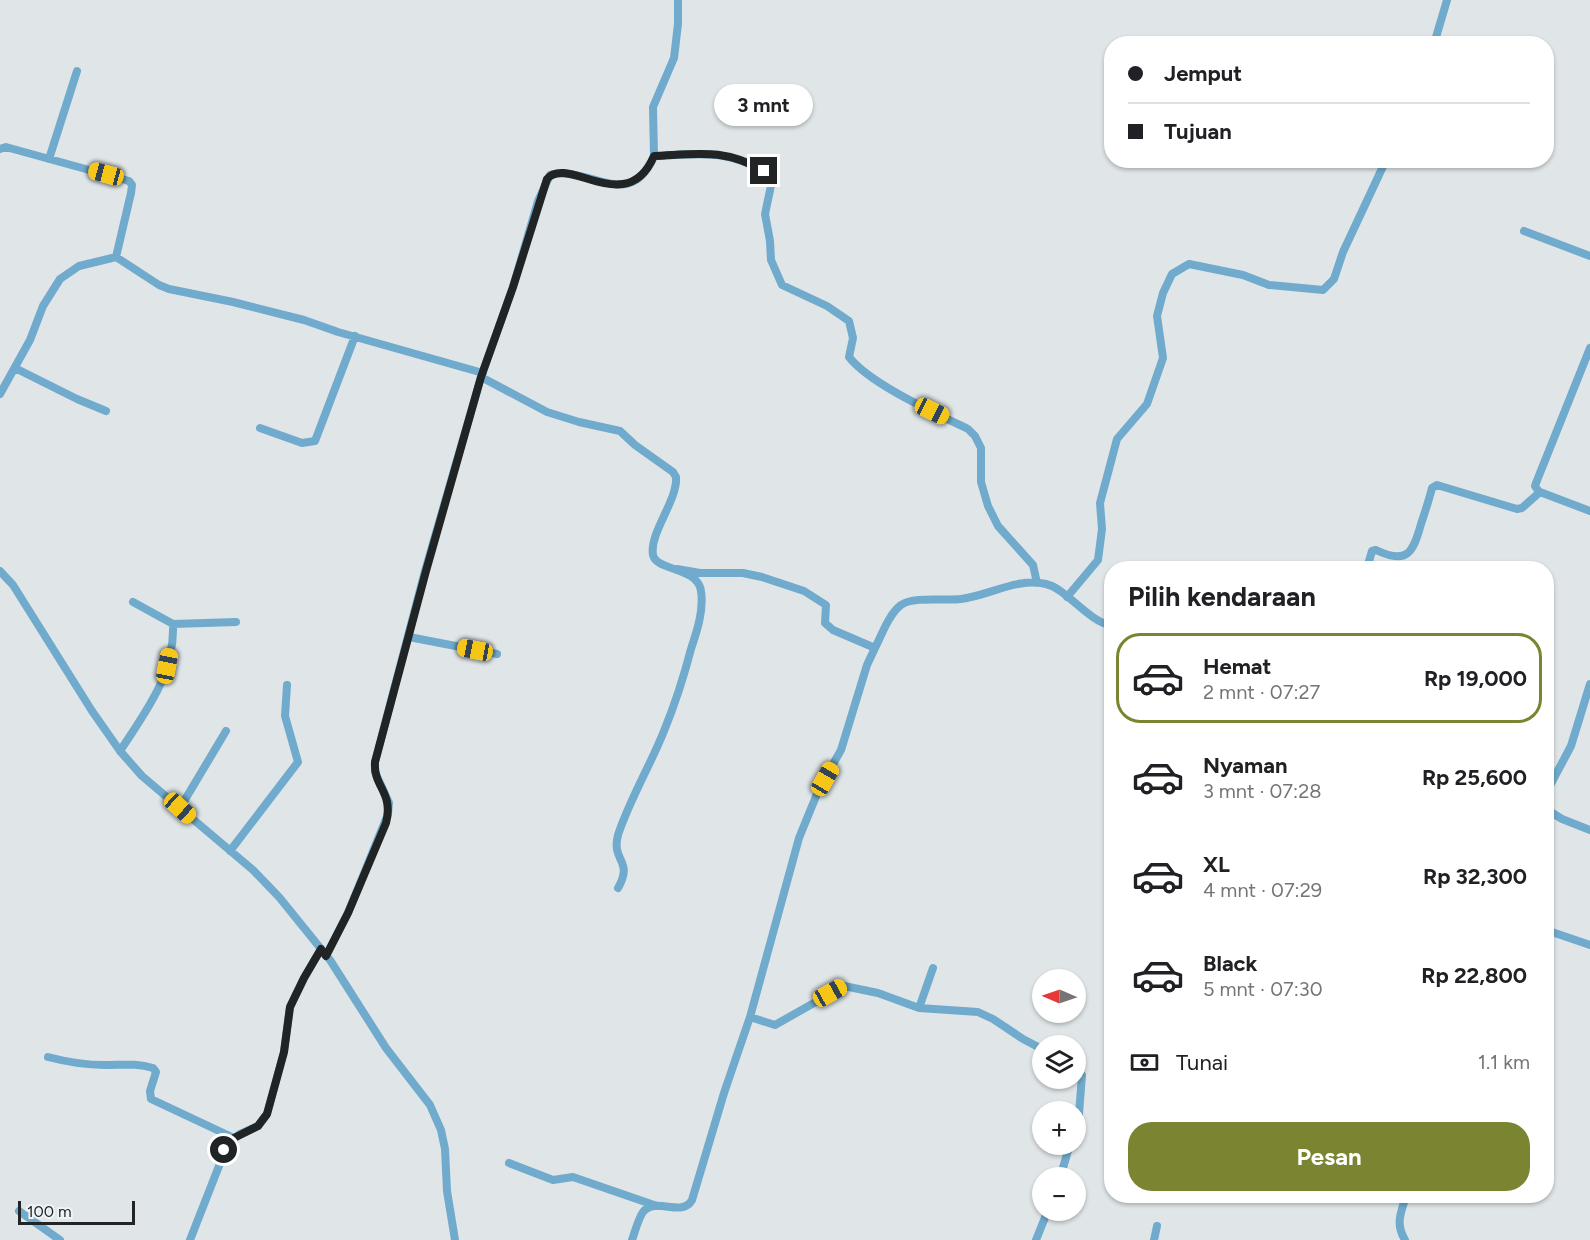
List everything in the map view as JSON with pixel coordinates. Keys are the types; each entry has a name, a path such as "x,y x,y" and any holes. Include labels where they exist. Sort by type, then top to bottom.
{"street":[{"path":"190,1240 224,1150 234,1138 258,1126 267,1114 284,1052 290,1007 304,978 324,952 348,913 388,814 388,800 376,774 375,766 426,571 482,375 547,179 552,174 563,174 614,184 628,184 647,172 654,156 653,107 674,58 678,0"},
{"path":"1436,36 1447,0"},
{"path":"49,159 77,71"},
{"path":"0,149 6,147 126,179 131,183 124,227 116,257"},
{"path":"654,156 703,154 730,156 750,163 770,176 772,181 765,214 771,260 782,285 827,306 849,321 853,338 849,357 865,372 913,402 968,429 975,436 981,448 981,482 988,506 998,526 1033,565 1037,583"},
{"path":"1067,597 1098,560 1102,529 1100,503 1117,439 1147,404 1163,358 1157,316 1163,293 1172,274 1189,264 1243,275 1269,285 1323,290 1334,279 1343,252 1382,168"},
{"path":"1524,231 1590,256"},
{"path":"0,394 30,340 43,306 65,274 78,266 116,257 169,289 263,309 482,375 547,412 620,431 634,446 674,474 677,481 656,537 653,555 658,563 700,573 744,573 787,584 804,591 826,605 825,623 833,630 875,648"},
{"path":"260,428 302,444 315,441 355,336"},
{"path":"1590,348 1535,486 1539,492 1590,511"},
{"path":"15,368 106,411"},
{"path":"1369,561 1372,551 1401,556 1414,547 1432,488 1437,485 1517,509 1539,492"},
{"path":"618,888 624,879 625,868 615,847 618,835 664,730 687,666 700,613 702,594 699,585 677,569"},
{"path":"0,571 13,585 92,711 120,751 142,776 230,851 279,897 324,952 375,1032 436,1116 445,1149 447,1191 455,1240"},
{"path":"509,1163 553,1180 568,1176 577,1178 657,1206 684,1208 691,1204 724,1093 750,1017 799,838 819,789 841,750 867,665 892,615 908,601 961,599 1019,584 1037,583 1049,584 1093,618 1104,623"},
{"path":"133,602 173,624 236,622"},
{"path":"120,751 159,690 171,649 173,624"},
{"path":"409,637 497,654"},
{"path":"1554,779 1571,746 1590,684"},
{"path":"230,851 298,762 285,716 287,686"},
{"path":"180,808 226,731"},
{"path":"1554,814 1590,830"},
{"path":"1554,933 1590,945"},
{"path":"919,1008 933,968"},
{"path":"750,1017 776,1025 843,986 878,993 919,1008 978,1012 1032,1044"},
{"path":"48,1057 68,1062 109,1065 124,1063 153,1068 156,1072 150,1091 151,1099 234,1138"},
{"path":"1403,1203 1398,1218 1406,1240"},
{"path":"632,1240 643,1212 657,1206"},
{"path":"19,1211 60,1240"},
{"path":"1036,1240 1044,1221"},
{"path":"1154,1240 1157,1226"}],"route":[{"path":"224,1150 234,1138 258,1126 267,1114 284,1052 290,1007 321,949 326,956 338,935 386,823 389,803 375,772 375,762 481,377 499,329 526,247 538,201 547,179 552,174 563,174 620,185 628,184 647,172 654,156 703,154 740,158 764,171"}]}
